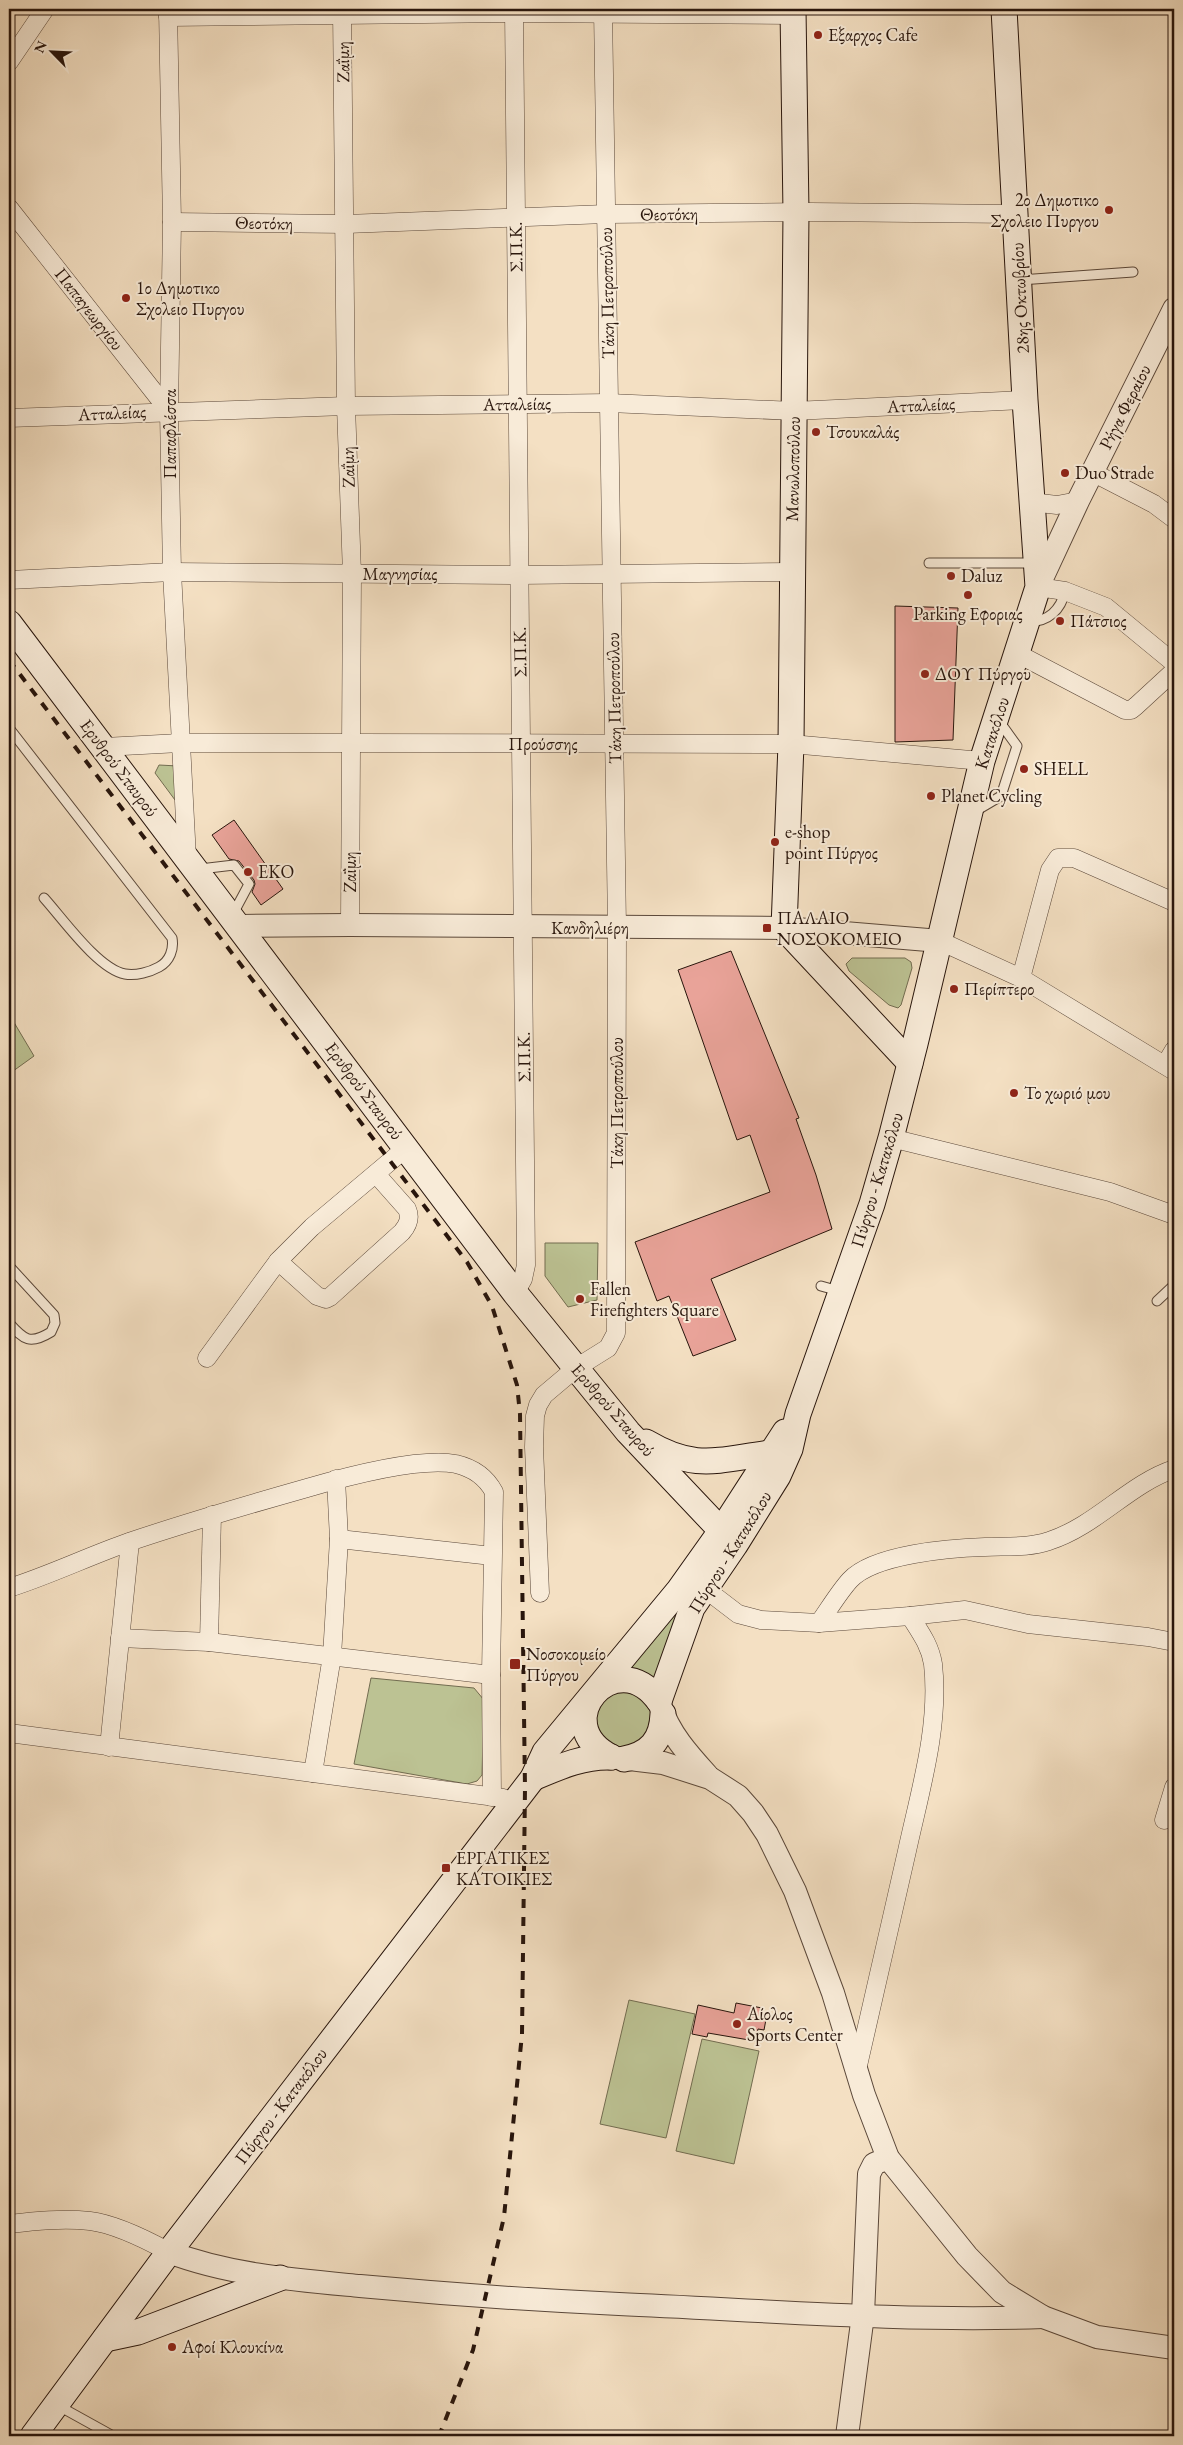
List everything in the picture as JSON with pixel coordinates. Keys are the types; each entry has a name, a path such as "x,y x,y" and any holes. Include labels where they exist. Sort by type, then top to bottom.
{"main road":[{"name":"28ης Οκτωβρίου","path":"1004,9 1025,400 1037,575"},
{"name":"Μανωλοπούλου","path":"784,928 791,744 796,212 793,12"},
{"name":"Κατακόλου","path":"940,941 982,761 1028,622 1037,575"},
{"name":"Ερυθρού Σταυρού","path":"9,623 236,921 515,1293 628,1432 728,1538"},
{"path":"784,928 910,1063"},
{"name":"Πύργου - Κατακόλου","path":"533,1778 545,1752 679,1590 728,1538 778,1476 790,1450 831,1289 872,1204 891,1138 940,941"},
{"name":"Πύργου - Κατακόλου","path":"33,2436 504,1798 533,1778 580,1760 596,1756 618,1758 637,1756 649,1750 658,1740 662,1727 661,1708 692,1608 704,1588 770,1453 798,1414"},
{"path":"628,1432 666,1454 702,1463 770,1453"},
{"name":"Πύργου - Κατακόλου","path":"618,1758 600,1751 591,1742 586,1730 584,1718 586,1705 593,1694 602,1685 615,1680 628,1679 641,1683 652,1690 661,1708"},
{"path":"105,2339 138,2332 280,2278"}],"street":[{"path":"9,62 45,9"},
{"name":"Σ.Π.Κ.","path":"514,11 526,1265 523,1279 515,1293"},
{"name":"Ζαΐμη","path":"342,12 346,224 346,406 352,574 350,924"},
{"name":"Τάκη Πετροπούλου","path":"540,1593 535,1497 535,1416 544,1395 576,1368 608,1348 616,1334 617,927 603,12"},
{"path":"168,13 793,12"},
{"name":"Παπαφλέσσα","path":"168,13 172,222 169,411 172,572 180,743 191,864"},
{"name":"Παπαγεωργίου","path":"9,208 169,411"},
{"name":"Θεοτόκη","path":"172,222 346,224 606,214 796,212 1016,214"},
{"name":"Ρήγα Φεραίου","path":"1037,575 1078,501 1174,309"},
{"name":"Ατταλείας","path":"9,418 346,406 609,403 794,412 1025,400"},
{"path":"1092,472 1154,504 1174,519"},
{"path":"1031,502 1057,505 1078,501"},
{"name":"Μαγνησίας","path":"9,580 172,572 519,575 792,572"},
{"path":"1037,575 1064,591 1106,607 1174,663"},
{"path":"1018,654 1125,710 1131,710 1174,671"},
{"name":"Προύσσης","path":"104,747 180,743 351,742 521,745 791,744 982,761"},
{"path":"1021,978 1050,870 1058,858 1074,858 1174,902"},
{"name":"Κανδηλιέρη","path":"236,921 522,928 784,928 940,941"},
{"path":"940,941 1021,978 1170,1068 1174,1050"},
{"path":"891,1138 1110,1192 1174,1215"},
{"path":"207,1358 278,1261 312,1227 406,1148"},
{"path":"278,1261 317,1296 326,1299 330,1297 402,1232 409,1222 407,1209 376,1174"},
{"path":"9,1588 130,1542 212,1515 336,1479 379,1469 435,1463 456,1464 479,1473 489,1482 494,1492 491,1675 504,1798 9,1733"},
{"path":"819,1623 851,1579 865,1568 923,1553 965,1548 1031,1545 1050,1541 1096,1518 1139,1487 1174,1469"},
{"path":"313,1773 332,1656 339,1539 336,1479"},
{"path":"209,1642 212,1515"},
{"path":"339,1539 492,1556"},
{"path":"109,1747 130,1542"},
{"path":"704,1588 738,1614 761,1620 819,1623 965,1610 1028,1624 1148,1637 1174,1642"},
{"path":"857,2070 918,1804 933,1720 935,1688 932,1662 927,1642 910,1616"},
{"path":"120,1638 209,1642 491,1675"},
{"path":"661,1708 675,1737 710,1778"},
{"path":"618,1758 663,1763 710,1778 738,1796 753,1813 779,1856 795,1890 864,2095 888,2158 967,2256 1002,2292 1043,2317 1097,2337 1174,2348"},
{"path":"1164,1820 1174,1787"},
{"path":"846,2436 863,2315 869,2174 874,2164 888,2158"},
{"path":"9,2224 38,2221 92,2221 149,2241 169,2252 190,2260 280,2278 486,2298 863,2315 1043,2317"}],"lane":[{"path":"1020,280 1133,272"},
{"path":"929,563 1037,575"},
{"path":"1028,622 1043,621 1048,617 1062,603 1064,591"},
{"path":"970,815 1001,796 1017,746 997,717"},
{"path":"9,728 172,938 172,954 162,966 149,972 125,974 114,970 99,960 44,898"},
{"path":"191,864 234,866 249,884 236,921"},
{"path":"9,1266 54,1315 55,1324 52,1332 34,1340 22,1338 9,1323"},
{"path":"1157,1301 1174,1285"},
{"path":"56,2405 113,2436"}],"green space":[{"path":"159,765 178,766 175,800 155,773"},
{"path":"852,958 905,958 911,962 912,968 901,1005 898,1008 889,1005 849,971 846,964"},
{"path":"9,1014 34,1056 9,1074"},
{"path":"545,1243 598,1243 597,1300 568,1307 545,1276"},
{"path":"668,1612 678,1618 656,1682 645,1673 625,1669"},
{"path":"371,1678 474,1688 484,1700 482,1775 477,1781 467,1784 354,1764"},
{"path":"628,1689 652,1708 648,1737 622,1750 596,1735 596,1714 598,1702 608,1696"},
{"path":"629,2000 695,2014 666,2138 600,2124"},
{"path":"702,2039 759,2051 734,2164 676,2151"}],"building":[{"name":"ΔΟΥ Πύργου","path":"895,606 958,608 953,740 895,742"},
{"path":"234,820 283,889 261,905 252,892 255,884 254,880 239,861 229,859 212,835"},
{"path":"731,951 799,1118 796,1119 816,1175 832,1229 711,1279 736,1340 693,1356 669,1296 657,1301 635,1242 770,1192 750,1135 737,1140 678,970"},
{"name":"Αίολος Sports Center","path":"736,2003 762,2008 761,2013 767,2014 764,2030 758,2029 755,2041 708,2033 707,2037 692,2034 698,2005 734,2013"}],"railway":[{"path":"9,660 467,1262 492,1306 517,1385 520,1414 525,1788 522,2034 504,2217 473,2350 439,2436"}],"place":[{"name":"Εξαρχος Cafe","path":"818,35"},
{"name":"2ο Δημοτικο Σχολειο Πυργου","path":"1109,210"},
{"name":"1ο Δημοτικο Σχολειο Πυργου","path":"126,298"},
{"name":"Τσουκαλάς","path":"816,432"},
{"name":"Duo Strade","path":"1065,473"},
{"name":"Daluz","path":"951,576"},
{"name":"Parking Εφοριας","path":"968,595"},
{"name":"Πάτσιος","path":"1060,621"},
{"name":"ΔΟΥ Πύργου","path":"925,674"},
{"name":"SHELL","path":"1024,769"},
{"name":"Planet Cycling","path":"931,796"},
{"name":"e-shop point Πύργος","path":"775,842"},
{"name":"EKO","path":"248,872"},
{"name":"ΠΑΛΑΙΟ ΝΟΣΟΚΟΜΕΙΟ","path":"767,928"},
{"name":"Περίπτερο","path":"954,989"},
{"name":"Το χωριό μου","path":"1014,1093"},
{"name":"Fallen Firefighters Square","path":"580,1299"},
{"name":"Νοσοκομείο Πύργου","path":"515,1664"},
{"name":"ΕΡΓΑΤΙΚΕΣ ΚΑΤΟΙΚΙΕΣ","path":"446,1868"},
{"name":"Αίολος Sports Center","path":"737,2024"},
{"name":"Αφοί Κλουκίνα","path":"172,2347"}]}
